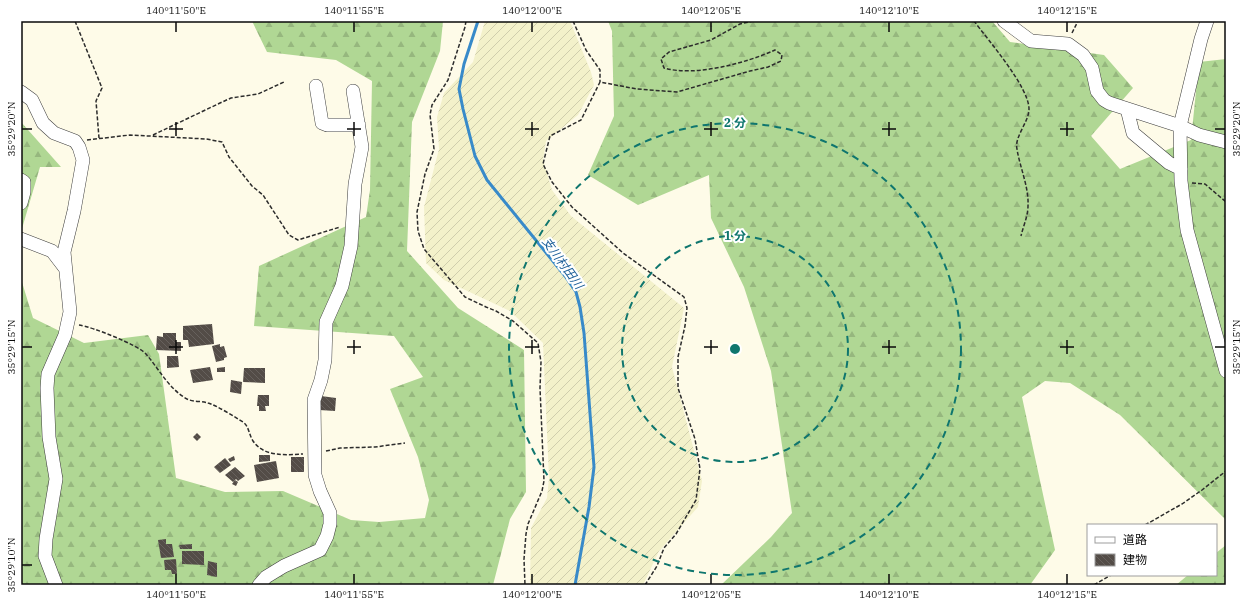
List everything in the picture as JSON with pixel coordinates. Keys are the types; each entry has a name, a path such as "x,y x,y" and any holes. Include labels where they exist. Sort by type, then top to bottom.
{"street":[{"path":"1004,21 1031,41 1066,44 1083,55 1092,68 1097,91 1108,103 1180,126 1198,135 1226,142"},
{"path":"1207,21 1201,39 1180,126 1181,175 1187,230 1226,371"},
{"path":"316,86 322,123 327,126 358,126"},
{"path":"259,585 266,577 284,566 320,550 327,536 330,524 330,513 320,491 315,475 314,400 321,380 325,360 326,322 342,286 351,246 355,184 362,146 353,91"},
{"path":"21,92 32,100 43,123 54,133 75,141 79,146 83,160 74,211 64,252 70,312 65,335 48,374 47,388 49,437 56,479 46,539 45,556 56,585"},
{"path":"1127,109 1133,133 1169,162 1181,175"},
{"path":"21,180 24,182 24,192 21,203"},
{"path":"21,239 52,251 65,268"}],"path":[{"path":"75,21 102,88 96,101 99,138"},
{"path":"466,21 448,80 432,105 430,115 434,149 425,174 417,212 418,231 424,249 465,297 496,311 538,343 541,362 540,388 544,481 542,491 528,524 526,534 524,559 525,585"},
{"path":"573,21 586,50 600,70 600,82 581,120 550,136 543,164 552,182 572,207 623,253 684,297 686,308 685,326 678,357 678,388 695,439 700,469 696,500 676,534 664,548 657,566 645,585"},
{"path":"600,82 637,89 677,92 768,67 781,61 782,55 775,50 759,57 718,67 694,70 674,70 664,68 661,59 669,52 711,40 740,24 753,21"},
{"path":"974,21 1020,84 1027,98 1029,108 1027,120 1016,147 1023,170 1028,207 1021,236"},
{"path":"1066,44 1078,21"},
{"path":"152,136 225,100 258,94 284,82"},
{"path":"75,141 130,135 206,139 222,142 229,157 252,186 263,195 290,235 298,240 352,224"},
{"path":"1181,175 1205,184 1226,202"},
{"path":"68,322 86,326 116,337 145,352 166,380 188,400 210,403 246,424 252,440 261,450 288,455 314,454 340,448 375,447 405,442"},
{"path":"1147,524 1182,504 1226,470"},
{"path":"1094,585 1109,576"}],"shaded area":[{"path":"485,21 570,21 591,72 594,85 578,115 546,141 543,160 552,190 571,216 684,308 672,367 702,481 698,507 659,551 643,585 530,585 531,528 547,498 549,478 543,343 510,311 444,280 426,263 424,207 439,149 437,117 444,93 473,62"}],"green space":[{"path":"252,21 443,21 440,51 412,122 407,251 458,308 524,350 526,492 510,519 493,585 21,585 21,279 33,318 84,343 148,335 159,354 176,478 225,492 283,491 351,520 379,522 425,518 429,500 418,457 390,389 423,377 394,336 254,326 259,266 366,217 370,190 372,81 336,60 267,52"},
{"path":"608,21 992,21 1010,42 1104,55 1133,88 1091,136 1120,169 1191,140 1199,62 1226,59 1226,520 1120,415 1070,383 1045,381 1022,397 1055,550 1030,585 721,585 771,537 792,513 771,371 744,287 711,218 709,175 638,205 588,175 614,116 612,31"},
{"path":"21,122 61,167 40,167 21,232"},
{"path":"1226,545 1226,585 1176,585 1187,576 1217,576 1217,552"}],"building":[{"path":"212,324 214,344 189,347 188,340 183,340 183,326"},
{"path":"163,333 176,333 176,342 181,342 181,351 156,350 157,336 163,337"},
{"path":"220,344 220,347 224,346 227,357 224,358 224,360 216,362 212,346"},
{"path":"167,356 178,356 179,367 167,368"},
{"path":"210,367 213,380 193,383 190,370"},
{"path":"225,367 225,372 217,372 217,368"},
{"path":"244,368 265,368 265,383 243,382"},
{"path":"231,380 242,382 241,394 230,392"},
{"path":"258,395 269,395 269,406 265,406 266,411 259,411 259,406 257,406"},
{"path":"321,396 336,398 335,411 319,410"},
{"path":"197,433 201,437 197,441 193,437"},
{"path":"259,455 270,455 270,461 259,462"},
{"path":"234,456 235,460 230,462 228,459"},
{"path":"291,457 304,457 304,472 291,472"},
{"path":"225,458 231,465 220,473 214,467"},
{"path":"276,461 279,478 257,482 254,465"},
{"path":"235,467 245,476 238,481 236,479 233,482 225,475"},
{"path":"235,480 238,482 236,486 232,484"},
{"path":"166,539 166,544 172,544 174,557 161,558 158,540"},
{"path":"192,544 192,549 180,549 179,545"},
{"path":"182,551 204,551 204,565 182,564"},
{"path":"176,559 177,574 172,574 171,570 165,570 164,560"},
{"path":"208,561 217,563 217,577 207,575"}],"waterway":[{"name":"支川村田川","path":"478,21 464,64 459,89 475,156 487,180 565,276 576,292 580,307 584,333 594,467 589,507 575,585"}]}
